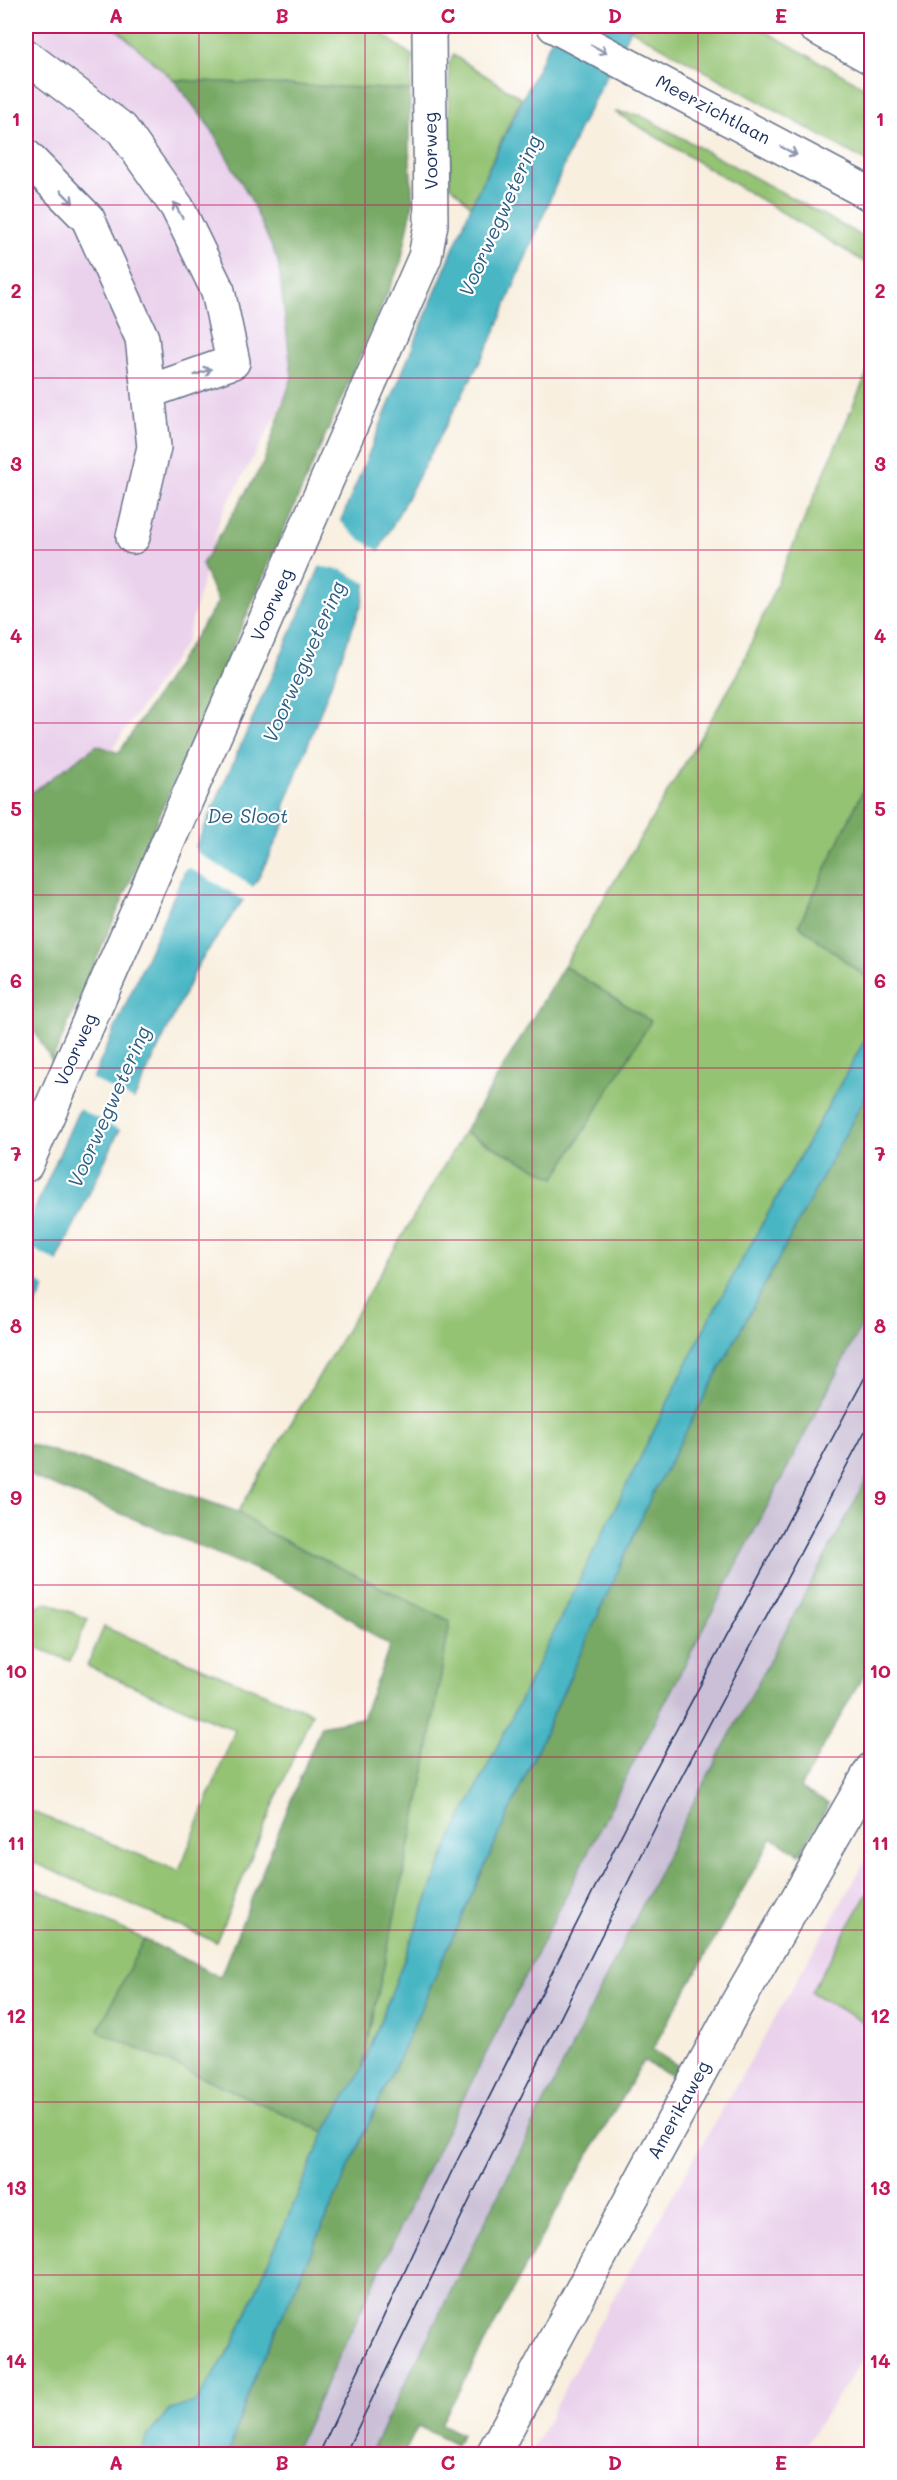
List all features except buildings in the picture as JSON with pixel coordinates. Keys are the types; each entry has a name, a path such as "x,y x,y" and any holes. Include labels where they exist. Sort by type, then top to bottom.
{"street":[{"name":"Voorweg","path":"26,1165 425,257 432,224 429,33 432,26"},
{"name":"Meerzichtlaan","path":"554,26 872,195"},
{"path":"814,26 872,58"},
{"path":"26,56 122,129 177,207 218,291 233,362 148,393"},
{"path":"26,156 88,219 142,338 154,447 133,537"},
{"name":"Amerikaweg","path":"493,2454 735,2007 872,1769"}],"shaded area":[{"path":"26,26 131,26 186,72 289,253 297,378 221,515 186,642 107,756 26,803"},
{"path":"871,1307 871,1471 687,1815 370,2454 293,2454 429,2166 622,1785"},
{"path":"871,1851 871,2347 799,2454 530,2454 600,2322"}],"green space":[{"path":"113,26 371,26 413,56 410,90 174,80"},
{"path":"632,26 756,26 871,91 871,164 630,29"},
{"path":"453,55 521,98 471,206 450,185 449,64"},
{"path":"174,80 410,90 409,149 413,203 401,262 52,1061 26,1017 26,797 97,745 119,753 218,602 202,564 263,464 292,377 278,261 250,198 211,129"},
{"path":"615,112 640,115 871,241 871,266"},
{"path":"871,364 871,774 799,925 871,981 871,1029 708,1321 448,1846 362,2069 423,1781 450,1621 265,1531 238,1512 464,1132 555,1178 650,1022 564,966 738,674"},
{"path":"871,774 871,981 799,925"},
{"path":"564,966 651,1021 555,1178 464,1132"},
{"path":"871,1086 871,1307 622,1785 429,2166 293,2454 228,2454 252,2383 651,1497"},
{"path":"26,1443 144,1479 238,1512 265,1531 450,1621 423,1781 362,2069 325,2132 98,2031 144,1939 220,1977 321,1726 362,1718 390,1646 309,1592 26,1474"},
{"path":"871,1471 871,1662 800,1788 829,1804 800,1854 772,1838 652,2050 680,2067 674,2077 643,2061 542,2236 441,2424 461,2434 456,2445 418,2426 404,2454 370,2454 687,1815"},
{"path":"46,1602 88,1619 70,1661 26,1643 26,1611"},
{"path":"104,1627 312,1713 216,1942 26,1859 26,1809 179,1871 235,1730 87,1666"},
{"path":"26,1884 144,1939 98,2031 325,2132 232,2346 197,2402 168,2411 148,2436 140,2454 26,2454"},
{"path":"871,1887 871,2027 811,1992"}],"water":[{"name":"De Sloot","path":"558,26 632,26 579,129 491,341 368,571 362,603 284,807 288,816 259,877 199,963 26,1326 26,1229 345,511 471,206"},
{"path":"871,1029 871,1086 651,1497 252,2383 228,2454 140,2454 148,2436 168,2411 197,2401 232,2346 325,2132 362,2069 448,1846 708,1321"}],"pier":[{"path":"338,519 355,536 382,553 371,572 369,585 342,570 317,566"},
{"path":"194,844 198,853 255,888 246,901 190,868 183,869"},
{"path":"88,1077 136,1101 122,1131 75,1107"},
{"path":"26,1245 59,1263 47,1288 26,1275"}],"tram line":[{"path":"319,2454 451,2173 642,1794 872,1364"},
{"path":"345,2454 666,1806 872,1418"}],"water label":[{"name":"Voorwegwetering","path":"500,216"},
{"name":"Voorwegwetering","path":"304,662"},
{"name":"Voorwegwetering","path":"109,1107"}]}
